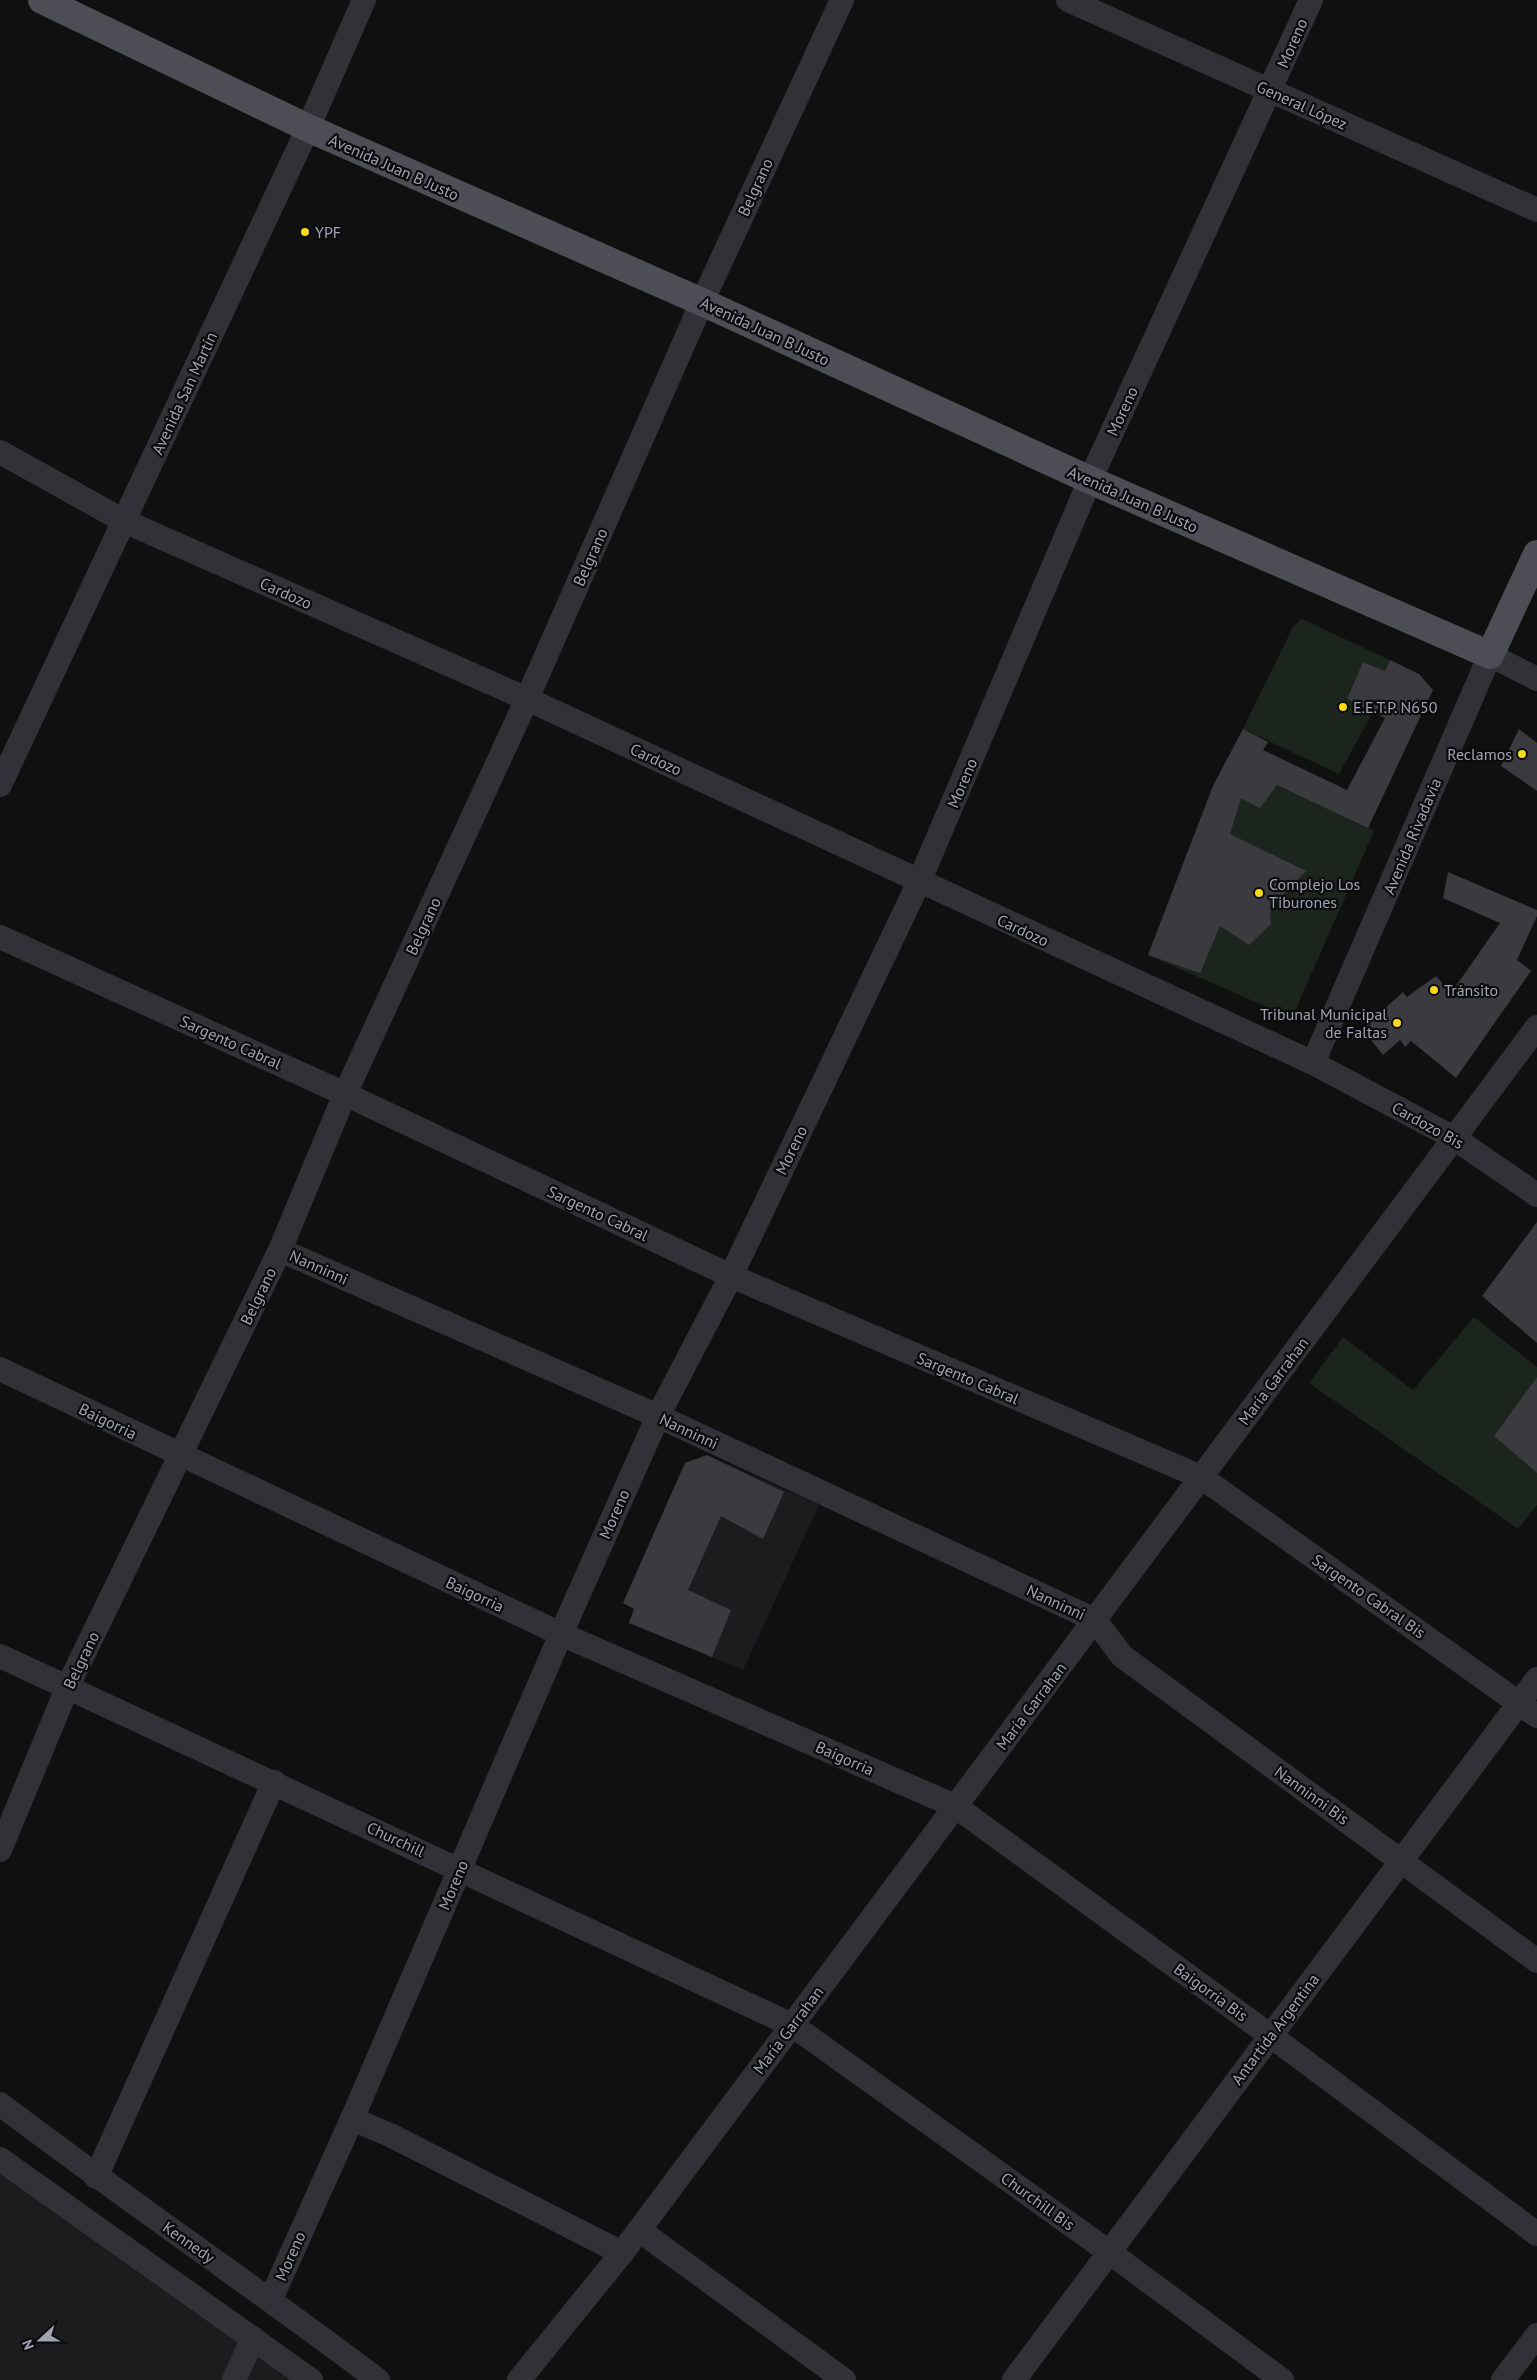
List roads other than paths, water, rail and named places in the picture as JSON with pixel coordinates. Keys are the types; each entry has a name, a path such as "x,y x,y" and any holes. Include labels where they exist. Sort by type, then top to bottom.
{"main road":[{"name":"Avenida Juan B Justo","path":"42,0 308,128 702,302 1090,480 1490,655"},
{"name":"Avenida Rivadavia","path":"1490,655 1537,554"}],"street":[{"name":"Avenida San Martín","path":"0,785 308,128 364,0"},
{"name":"Belgrano","path":"0,1850 68,1686 280,1250 345,1094 527,700 702,302 842,0"},
{"name":"General López","path":"1068,0 1537,210"},
{"name":"Moreno","path":"271,2299 352,2119 561,1634 658,1416 731,1276 920,882 1090,480 1311,0"},
{"name":"Cardozo","path":"0,452 124,521 527,700 1313,1063"},
{"path":"1490,655 1537,679"},
{"name":"Avenida Rivadavia","path":"1313,1063 1490,655"},
{"name":"Sargento Cabral","path":"0,937 345,1094 731,1276 1201,1477"},
{"name":"María Garrahan","path":"519,2380 622,2253 1537,1027"},
{"name":"Cardozo Bis","path":"1313,1063 1454,1138 1537,1195"},
{"name":"Nanninni","path":"280,1250 658,1416 1095,1620"},
{"name":"Baigorria","path":"0,1370 561,1634 955,1806"},
{"name":"Sargento Cabral Bis","path":"1201,1477 1528,1709"},
{"name":"Nanninni Bis","path":"1095,1620 1122,1656 1537,1961"},
{"name":"Churchill","path":"0,1656 68,1686 792,2025"},
{"name":"Antartida Argentina","path":"1014,2380 1401,1861 1528,1709 1537,1679"},
{"path":"96,2177 274,1782"},
{"name":"Baigorria Bis","path":"955,1806 1271,2036 1537,2234"},
{"name":"Churchill Bis","path":"792,2025 1109,2252 1282,2380"},
{"name":"Kennedy","path":"0,2104 96,2177 271,2299 378,2380"},
{"path":"352,2119 390,2135 622,2253"},
{"path":"0,2158 311,2380"},
{"path":"639,2230 844,2380"},
{"path":"1503,2380 1537,2335"},
{"path":"234,2380 253,2338"}],"place":[{"name":"YPF","path":"305,232"},
{"name":"E.E.T.P. N650","path":"1343,707"},
{"name":"Reclamos","path":"1522,754"},
{"name":"Complejo Los Tiburones","path":"1259,893"},
{"name":"Tránsito","path":"1434,990"},
{"name":"Tribunal Municipal de Faltas","path":"1397,1023"}]}
